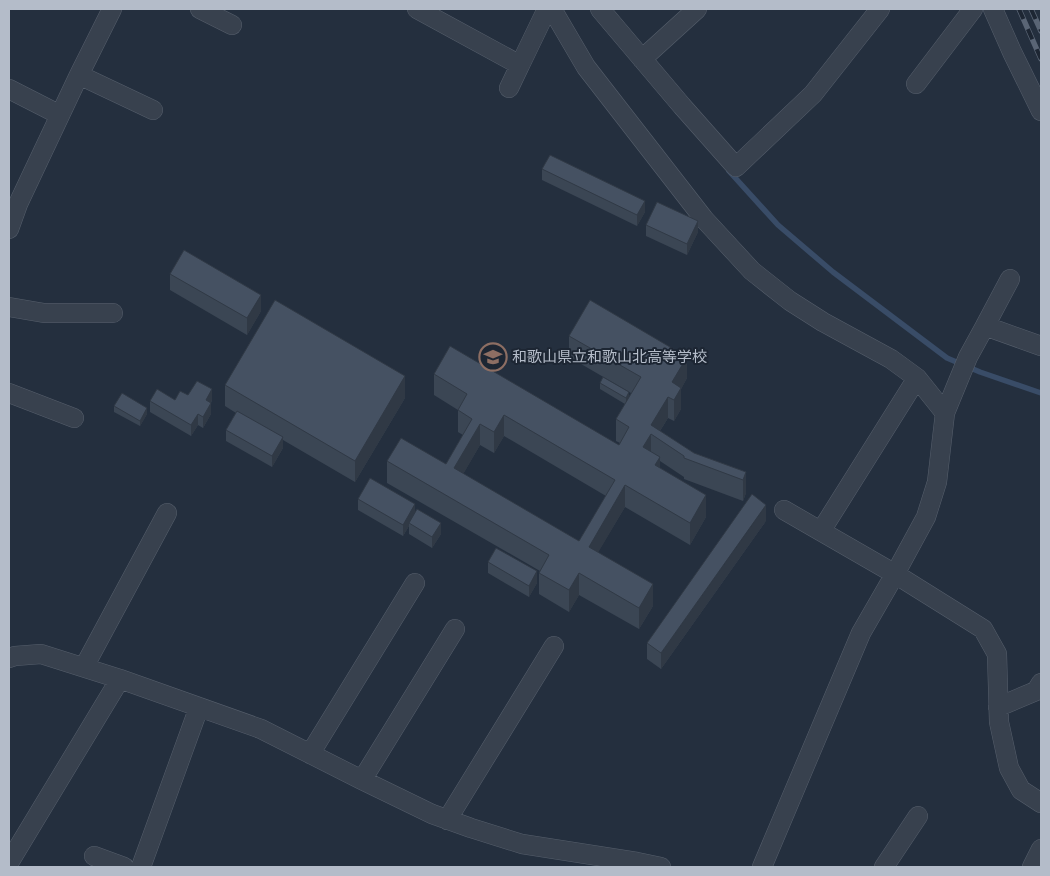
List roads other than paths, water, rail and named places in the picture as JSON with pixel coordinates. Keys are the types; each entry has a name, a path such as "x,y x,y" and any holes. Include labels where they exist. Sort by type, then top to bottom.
{"street":[{"path":"9,228 18,204 112,9"},
{"path":"200,9 232,25"},
{"path":"417,9 520,65"},
{"path":"509,88 548,9"},
{"path":"552,9 586,67 704,219 752,271 790,301 891,359 917,378 946,413"},
{"path":"600,9 736,167 812,94 880,9"},
{"path":"642,59 697,9"},
{"path":"916,84 973,9"},
{"path":"993,9 1041,112"},
{"path":"79,75 153,110"},
{"path":"9,89 60,115"},
{"path":"762,867 861,633 926,517 937,482 946,413 965,365 1010,279"},
{"path":"9,307 44,313 112,313"},
{"path":"985,326 1041,346"},
{"path":"821,531 917,378"},
{"path":"9,393 74,418"},
{"path":"784,510 895,574 983,630 997,654 999,722 1009,768 1022,790 1041,803"},
{"path":"84,667 168,513"},
{"path":"310,754 415,583"},
{"path":"362,780 455,629"},
{"path":"447,820 554,646"},
{"path":"9,658 41,654 120,679 260,728 362,780 447,820 522,844 661,867"},
{"path":"10,860 120,679"},
{"path":"998,707 1036,691 1041,684"},
{"path":"141,867 199,707"},
{"path":"884,867 918,816"},
{"path":"1032,867 1041,849"},
{"path":"94,856 124,867"}],"waterway":[{"path":"729,171 778,225 833,272 947,358 980,372 1041,393"}],"railway":[{"path":"1019,9 1041,59"},
{"path":"1031,9 1041,31"}],"place":[{"name":"和歌山県立和歌山北高等学校","path":"493,357"}]}
